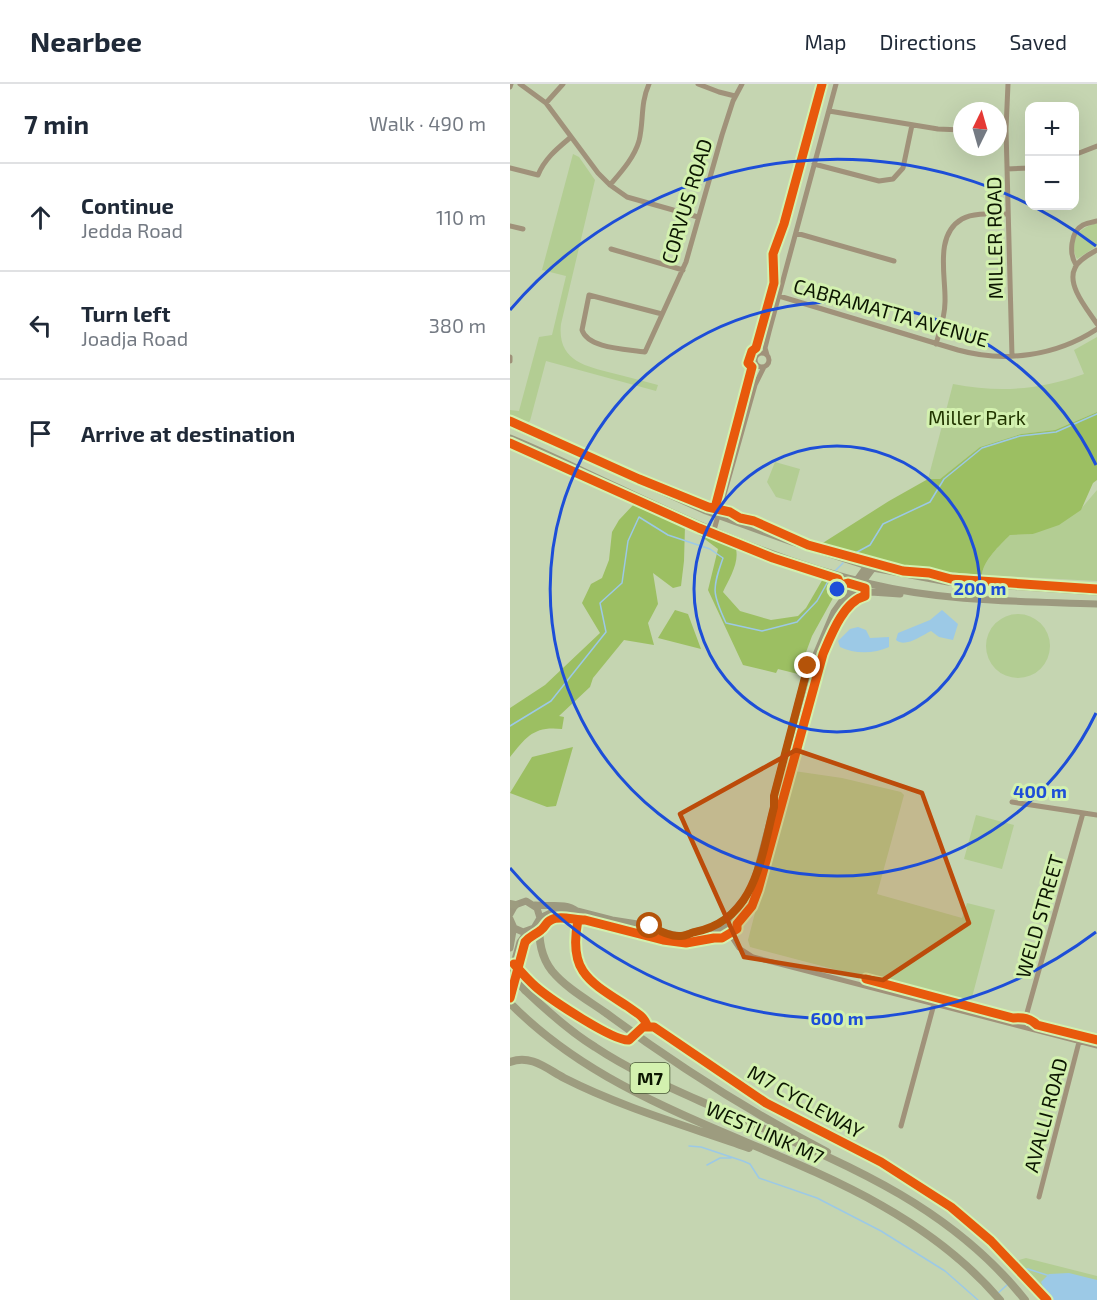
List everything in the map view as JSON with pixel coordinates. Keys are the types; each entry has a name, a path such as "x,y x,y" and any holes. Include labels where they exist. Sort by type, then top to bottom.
{"highway":[{"path":"539,921 542,951 553,972 566,984 644,1041 721,1092 791,1133 878,1177 905,1195"},
{"name":"WESTLINK M7","path":"510,975 583,1039 624,1065 863,1173 905,1195 946,1222 997,1268 1025,1300"},
{"name":"WESTLINK M7","path":"510,1003 563,1049 601,1074 656,1102 862,1194 914,1223 975,1273 1000,1300"},
{"path":"510,1062 530,1060 608,1098 762,1152 852,1193 935,1239"}],"main road":[{"path":"510,424 718,515 870,567 948,582 1097,592"},
{"path":"510,438 714,530 788,560 842,577 932,595"},
{"path":"510,975 520,942 539,921 555,911 577,911 632,928 682,936 724,925 751,891 808,666 815,657 834,612 870,567"},
{"path":"842,577 844,584 842,601"},
{"path":"832,620 853,595 860,581"},
{"path":"853,595 871,592 1097,604"},
{"path":"510,914 513,904 526,901 535,905 561,905 577,911"},
{"path":"535,905 539,911 539,921"},
{"path":"511,921 518,930 528,931"},
{"path":"510,948 513,931 511,921"}],"street":[{"path":"520,84 546,103 610,186 627,197 698,217"},
{"path":"546,103 563,84"},
{"path":"610,186 636,148 641,130 641,110 649,84"},
{"path":"698,84 735,96"},
{"name":"CORVUS ROAD","path":"662,314 589,295 582,330 584,335 594,342 627,351 645,352 683,270 722,135 735,96 742,84"},
{"path":"714,530 754,385 756,358 765,351 836,84"},
{"name":"MILLER ROAD","path":"1007,84 1007,102"},
{"path":"829,111 953,130"},
{"path":"814,164 879,181 893,179 903,168 912,125"},
{"path":"510,168 538,175 542,165 551,154 571,136"},
{"path":"1079,153 1097,146"},
{"name":"MILLER ROAD","path":"1007,156 1012,356"},
{"path":"1007,169 1025,168"},
{"path":"936,344 944,317 944,250 947,235 954,225 967,217 1008,214"},
{"path":"1076,265 1072,256 1072,244 1076,232 1083,225 1097,221"},
{"path":"510,226 523,229"},
{"path":"796,233 894,261"},
{"path":"611,249 683,270"},
{"path":"1097,249 1076,265 1073,276 1074,286 1097,324"},
{"name":"CABRAMATTA AVENUE","path":"779,296 936,344 977,354 1012,356 1053,349 1074,342 1097,329"},
{"path":"754,385 769,361 764,354"},
{"path":"756,364 764,367"},
{"path":"1012,802 1097,815"},
{"name":"WELD STREET","path":"1023,1027 1083,813"},
{"path":"724,925 739,948 753,957 1097,1046"},
{"path":"901,1126 934,1004"},
{"name":"AVALLI ROAD","path":"1039,1197 1079,1042"}],"highlighted area":[{"path":"796,750 922,793 969,923 883,980 744,957 680,814"}],"green space":[{"path":"573,154 579,157 595,180 561,324 563,346 574,359 583,364 658,385 656,391 546,361 530,421 527,423 510,416 510,410 519,411 539,337 552,335 566,276 542,270"},
{"path":"1097,223 1097,246 1077,259 1074,252 1076,236 1085,228"},
{"name":"Miller Park","path":"1097,337 1097,412 1055,430 1021,434 980,447 940,479 928,479 953,384 1003,389 1035,387 1084,374 1074,350"},
{"path":"1097,412 1097,480 1093,483 1081,510 1059,525 1033,534 1010,535 989,559 982,575 904,568 818,546 928,479 940,479 980,447 1021,434 1055,430"},
{"path":"775,462 800,469 791,501 776,497 767,482"},
{"path":"1097,490 1097,581 982,575 989,559 1010,535 1033,534 1080,510"},
{"path":"634,504 685,526 681,586 673,588 653,573 658,604 648,623 654,645 624,640 593,678 590,687 559,716 564,717 562,729 544,729 532,734 510,757 510,708 545,685 600,633 582,603 591,584 602,578 609,560 612,532 619,520"},
{"path":"698,534 735,546 735,564 723,592 740,611 771,620 798,616 806,608 824,577 836,580 838,589 812,636 798,674 778,669 776,673 743,665 708,590 718,549"},
{"path":"675,610 688,614 701,649 658,638"},
{"path":"1018,614 1036,620 1044,628 1050,646 1044,664 1036,672 1018,678 1000,672 992,664 986,646 992,628 1000,620"},
{"path":"573,747 556,806 547,807 510,793 532,757"},
{"path":"794,771 842,778 901,792 904,795 877,894 962,918 967,903 995,910 970,1005 750,947 748,940"},
{"path":"976,815 1014,825 1002,869 964,859"},
{"path":"1026,1258 1097,1276 1097,1300 1048,1300 1020,1267 1019,1260"}],"water":[{"path":"942,610 958,624 953,640 939,637 931,631 908,642 896,640 898,633 930,620"},
{"path":"858,627 866,630 870,638 889,637 889,647 864,652 840,647 838,641 850,629"},
{"path":"1069,1273 1097,1280 1097,1300 1049,1300 1041,1282 1049,1274"}],"waterway":[{"path":"848,557 870,545 883,524 930,502 944,479 982,448 1020,436 1056,432 1097,414"},
{"path":"510,726 551,701 606,632 600,603 622,583 628,541 639,517 668,535 710,549 723,558 715,591 726,623 762,631 797,622 817,601 831,576"},
{"path":"834,572 843,563"},
{"path":"689,1146 701,1147 750,1164 759,1178 817,1198 881,1231 945,1271 978,1300"},
{"path":"707,1165 720,1158 731,1158"},
{"path":"1022,1270 1028,1269 1050,1276"},
{"path":"997,1294 1007,1285"}],"cycle path":[{"path":"715,508 752,367 748,363 752,351 756,348 774,283 773,254 784,224 822,84"},
{"path":"510,421 639,479 708,507 754,521 808,545 903,571 929,573 951,579 1097,589"},
{"path":"510,443 699,528 773,558 838,579 840,585 848,583 865,588 865,596 851,604 839,620 823,654 758,890 752,906 737,924 737,929 722,938 686,943 663,940 585,920 554,919 525,942 510,998"},
{"path":"578,920 576,951 584,973 601,989 638,1014 647,1025"},
{"name":"M7 CYCLEWAY","path":"514,964 543,993 597,1027 621,1039 629,1040 643,1027 654,1027 766,1103 881,1162 951,1207 991,1241 1047,1300"},
{"path":"866,979 1013,1018 1026,1018 1037,1025 1097,1040"}],"route":[{"path":"650,926 662,932 682,936 709,928 723,922 751,891 808,666"}]}
